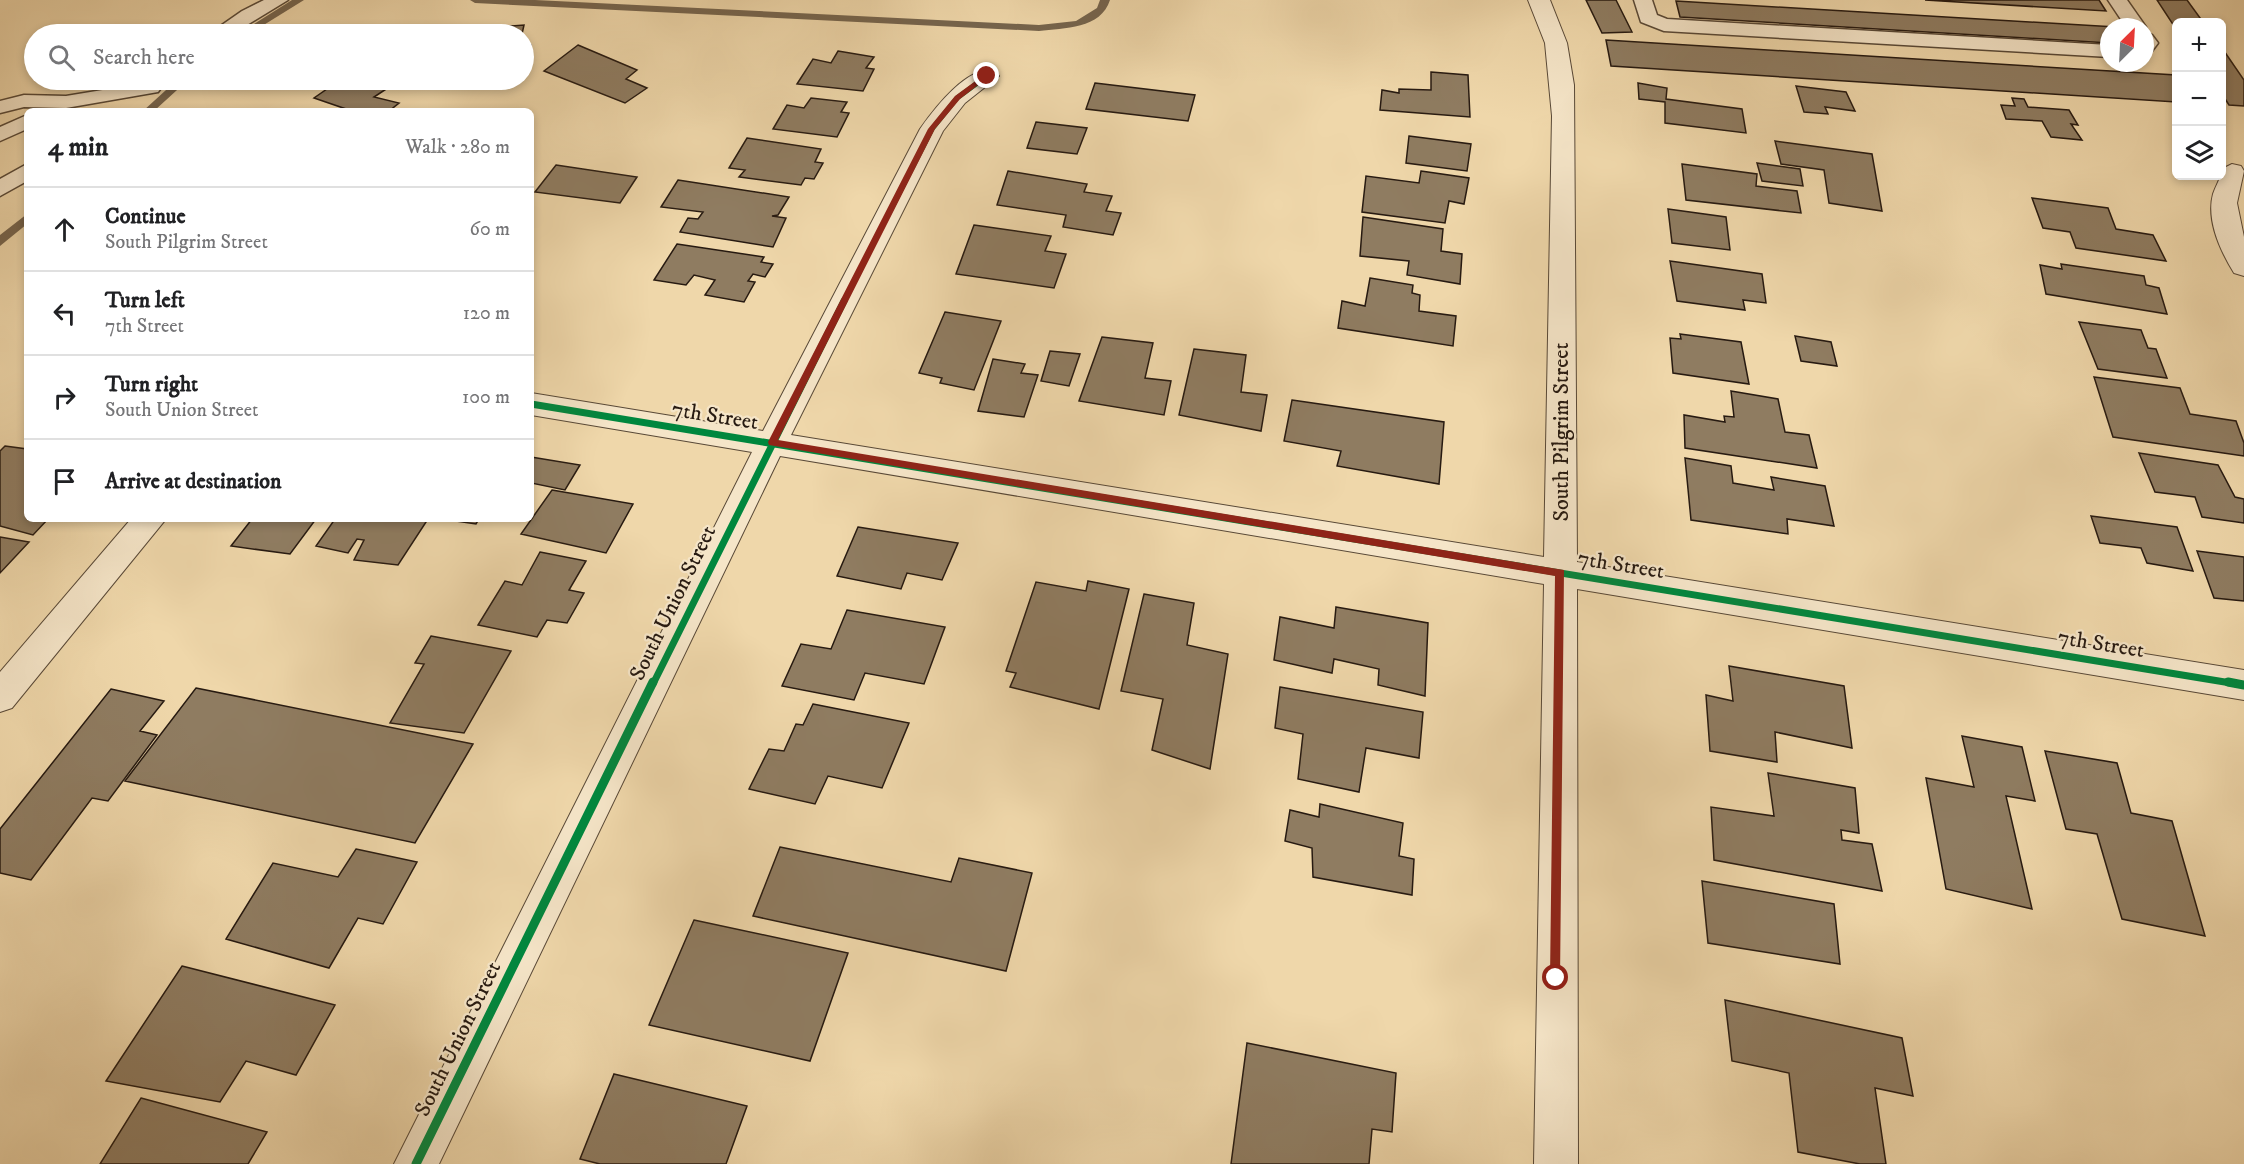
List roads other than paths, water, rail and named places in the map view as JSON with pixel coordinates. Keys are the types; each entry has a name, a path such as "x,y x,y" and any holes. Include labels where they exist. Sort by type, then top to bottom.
{"street":[{"name":"South Pilgrim Street","path":"1539,0 1548,15 1562,60 1564,128 1556,1164"},
{"name":"South Union Street","path":"416,1164 772,442 932,129 957,98 987,76"},
{"path":"2232,172 2231,185 2226,195 2227,231 2244,267"},
{"name":"7th Street","path":"534,404 2244,685"},
{"path":"0,697 147,522"}],"lane":[{"path":"235,24 279,0"},
{"path":"1643,0 1648,18 1664,25 2100,50"},
{"path":"2117,0 2130,18"},
{"path":"0,107 24,101 57,106 130,90"},
{"path":"121,108 148,90"},
{"path":"0,135 24,123"},
{"path":"0,189 24,173"}],"waterway":[{"path":"259,24 299,0"},
{"path":"475,0 1039,28 1078,24 1102,10 1105,0"},
{"path":"151,108 172,90"},
{"path":"0,242 24,221"}]}
